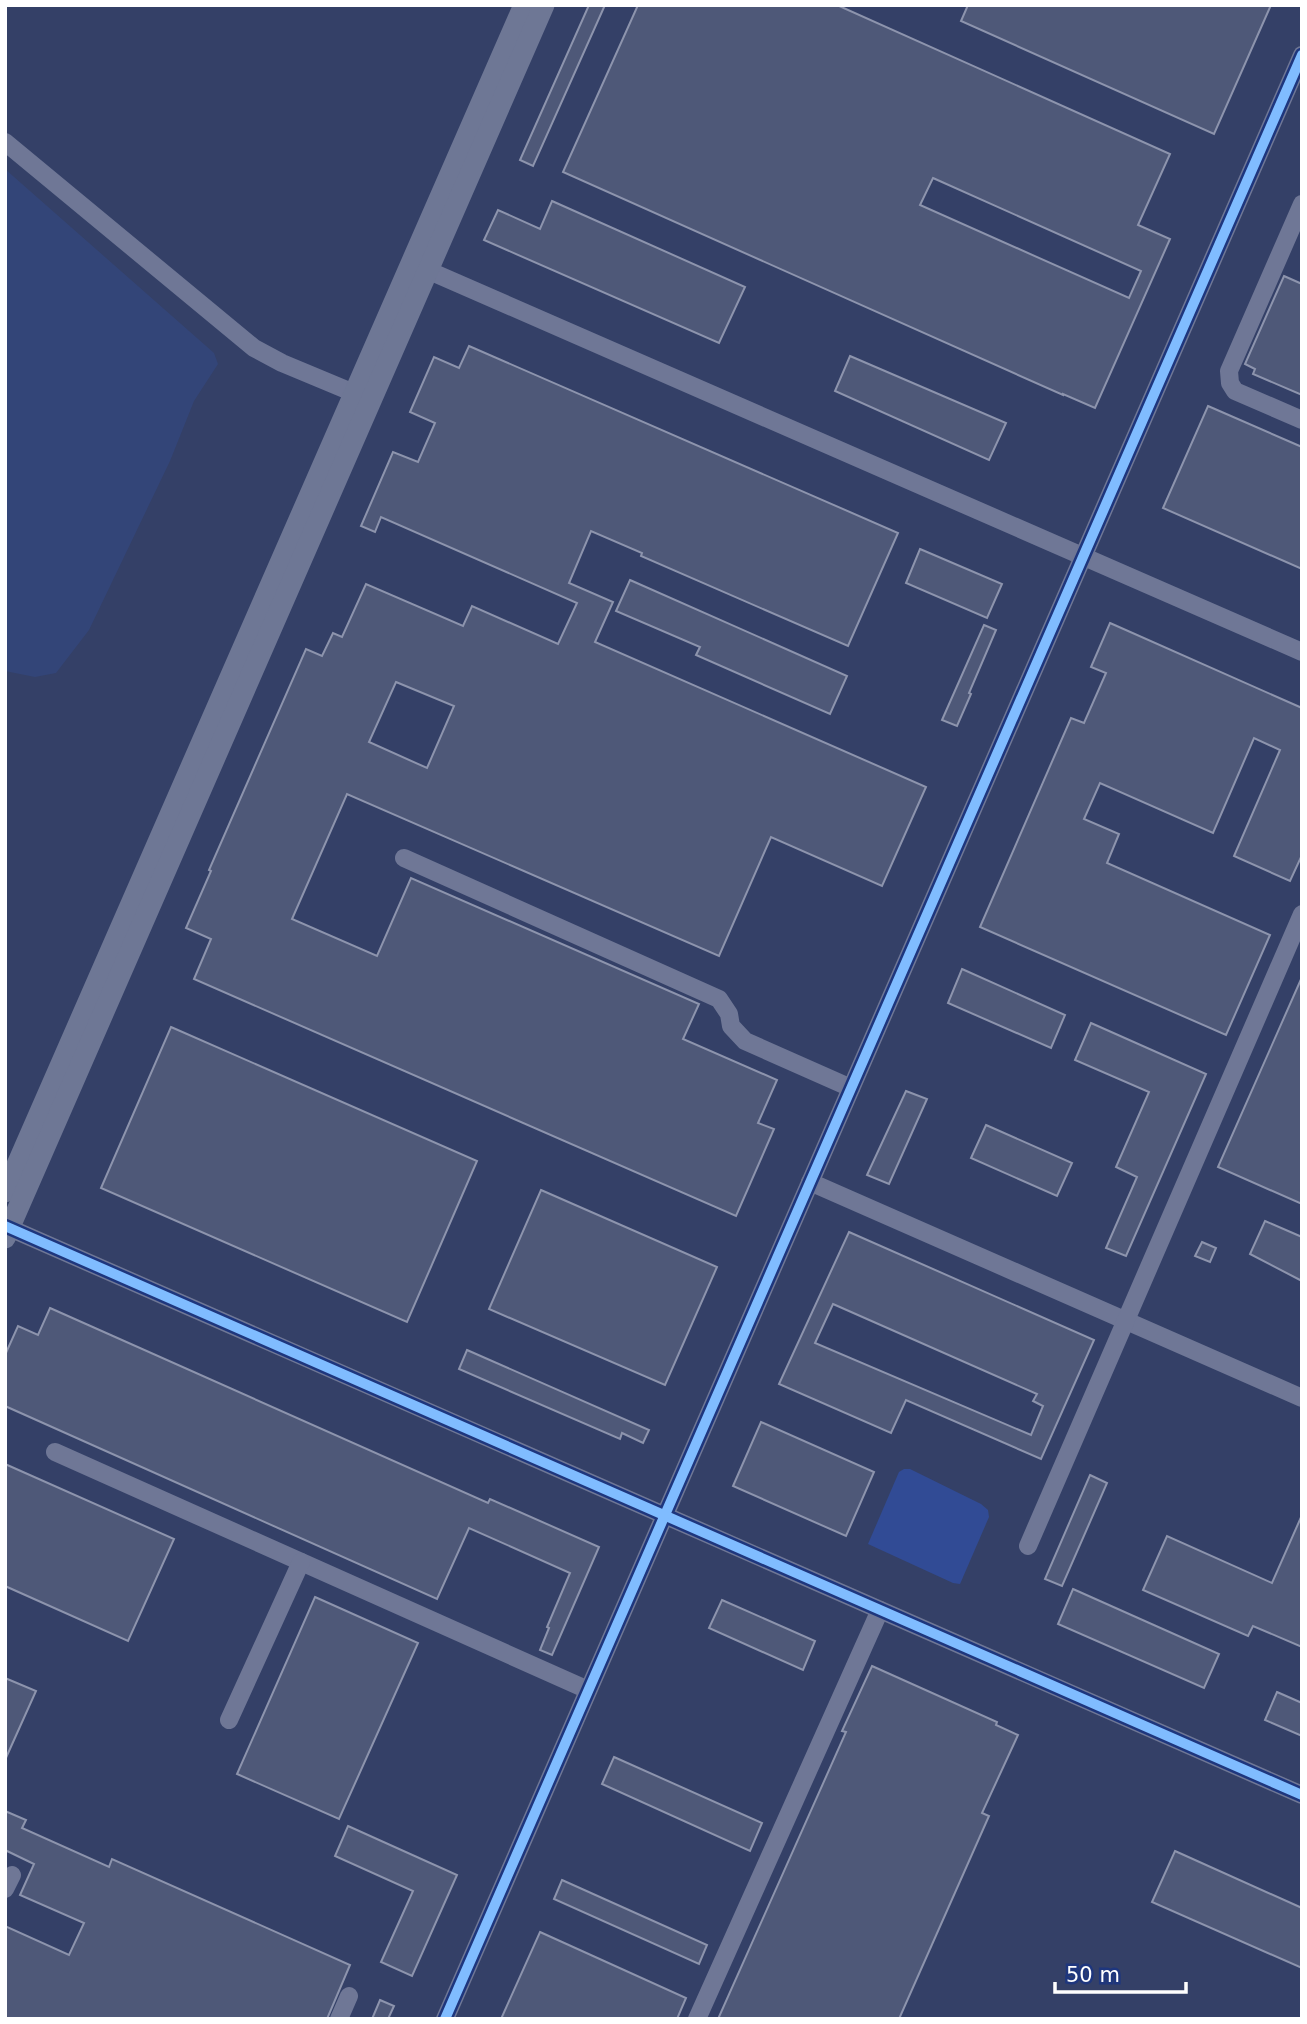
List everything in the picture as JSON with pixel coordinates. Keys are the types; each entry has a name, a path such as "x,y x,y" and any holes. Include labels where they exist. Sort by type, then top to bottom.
{"main road":[{"path":"7,1230 420,267 524,5"},
{"path":"5,1192 354,394 420,267 544,5"}],"street":[{"path":"445,2019 1302,55"},
{"path":"5,142 254,348 354,394"},
{"path":"1302,204 1294,243 1229,371 1230,383 1235,391 1302,420"},
{"path":"420,267 1302,652"},
{"path":"404,859 719,999 729,1014 731,1026 745,1041 851,1088"},
{"path":"1028,1546 1302,914"},
{"path":"810,1182 1302,1398"},
{"path":"7,1230 1302,1795"},
{"path":"55,1452 588,1690"},
{"path":"229,1720 301,1562"},
{"path":"697,2019 880,1610"},
{"path":"339,2019 349,1996"}],"shaded area":[{"path":"5,169 214,353 218,364 194,401 170,461 89,630 56,673 35,677 5,671"},
{"path":"910,1469 988,1510 989,1517 960,1584 868,1544 899,1472"}],"building":[{"path":"589,5 605,5 533,166 520,160"},
{"path":"638,5 837,5 1170,154 1138,225 1170,239 1095,408 563,172","holes":["933,178 1141,271 1129,298 920,205"]},
{"path":"968,5 1271,5 1214,134 961,21"},
{"path":"552,201 745,287 719,343 484,240 498,210 540,229"},
{"path":"1284,276 1302,284 1302,395 1253,374 1255,369 1245,364"},
{"path":"469,346 898,533 848,646 641,556 642,553 591,531 569,583 613,602 595,642 926,787 882,886 771,837 719,956 347,794 292,919 377,956 411,878 699,1004 683,1039 777,1080 758,1123 774,1129 736,1216 194,979 211,939 186,928 211,871 209,870 306,649 322,656 333,633 342,637 366,584 463,626 472,606 558,644 577,603 381,517 375,532 361,526 393,452 418,462 435,423 410,412 434,357 459,368","holes":["396,682 454,706 427,768 369,742"]},
{"path":"850,356 1006,423 989,460 835,391"},
{"path":"1208,406 1302,447 1302,569 1163,508"},
{"path":"920,549 1002,584 987,618 906,583"},
{"path":"630,580 847,676 830,714 696,655 700,647 616,611"},
{"path":"1110,623 1302,708 1302,855 1290,881 1234,856 1280,750 1254,738 1213,833 1100,783 1084,819 1119,834 1107,863 1270,935 1226,1035 980,927 1071,718 1084,723 1106,673 1091,667"},
{"path":"984,625 996,630 957,726 942,720"},
{"path":"962,969 1065,1015 1051,1048 948,1003"},
{"path":"1302,977 1302,1204 1218,1167"},
{"path":"1091,1023 1206,1074 1126,1256 1106,1248 1137,1177 1116,1167 1149,1092 1075,1060"},
{"path":"171,1027 477,1161 407,1322 101,1188"},
{"path":"906,1091 927,1099 889,1184 867,1175"},
{"path":"986,1125 1072,1163 1057,1196 971,1158"},
{"path":"541,1190 717,1267 665,1385 489,1309"},
{"path":"1265,1221 1302,1237 1302,1281 1250,1254"},
{"path":"849,1232 1094,1340 1041,1459 906,1400 891,1433 779,1384","holes":["833,1304 1037,1394 1033,1401 1043,1406 1031,1435 815,1343"]},
{"path":"1202,1242 1216,1248 1210,1262 1195,1256"},
{"path":"50,1308 488,1503 490,1499 599,1547 552,1655 540,1650 570,1573 469,1528 437,1599 5,1406 5,1355 18,1326 38,1335"},
{"path":"467,1350 649,1430 643,1443 622,1433 620,1439 459,1369"},
{"path":"761,1422 874,1472 846,1536 733,1486"},
{"path":"5,1464 174,1539 128,1641 5,1586"},
{"path":"1090,1475 1107,1483 1062,1586 1045,1579"},
{"path":"1302,1515 1302,1647 1253,1626 1248,1636 1143,1590 1167,1536 1272,1583"},
{"path":"1073,1589 1219,1654 1204,1688 1058,1624"},
{"path":"315,1597 418,1643 339,1819 237,1774"},
{"path":"722,1600 815,1641 803,1670 709,1628"},
{"path":"872,1666 997,1722 996,1725 1018,1735 982,1813 989,1816 899,2019 718,2019 846,1732 842,1731"},
{"path":"5,1678 36,1691 5,1760"},
{"path":"1277,1692 1302,1703 1302,1736 1265,1720"},
{"path":"614,1757 762,1823 750,1851 602,1784"},
{"path":"5,1811 26,1820 22,1828 109,1867 112,1859 350,1965 327,2019 5,2019 5,1926 69,1955 84,1923 20,1895 34,1864 5,1850"},
{"path":"348,1826 457,1875 412,1976 381,1962 413,1891 335,1856"},
{"path":"1175,1851 1302,1908 1302,1968 1152,1902"},
{"path":"562,1880 707,1945 699,1964 554,1899"},
{"path":"540,1932 686,1998 677,2019 501,2019"},
{"path":"380,2000 394,2006 388,2019 372,2019"}],"cycle path":[{"path":"445,2019 1302,55"},
{"path":"5,1226 1302,1795"}]}
